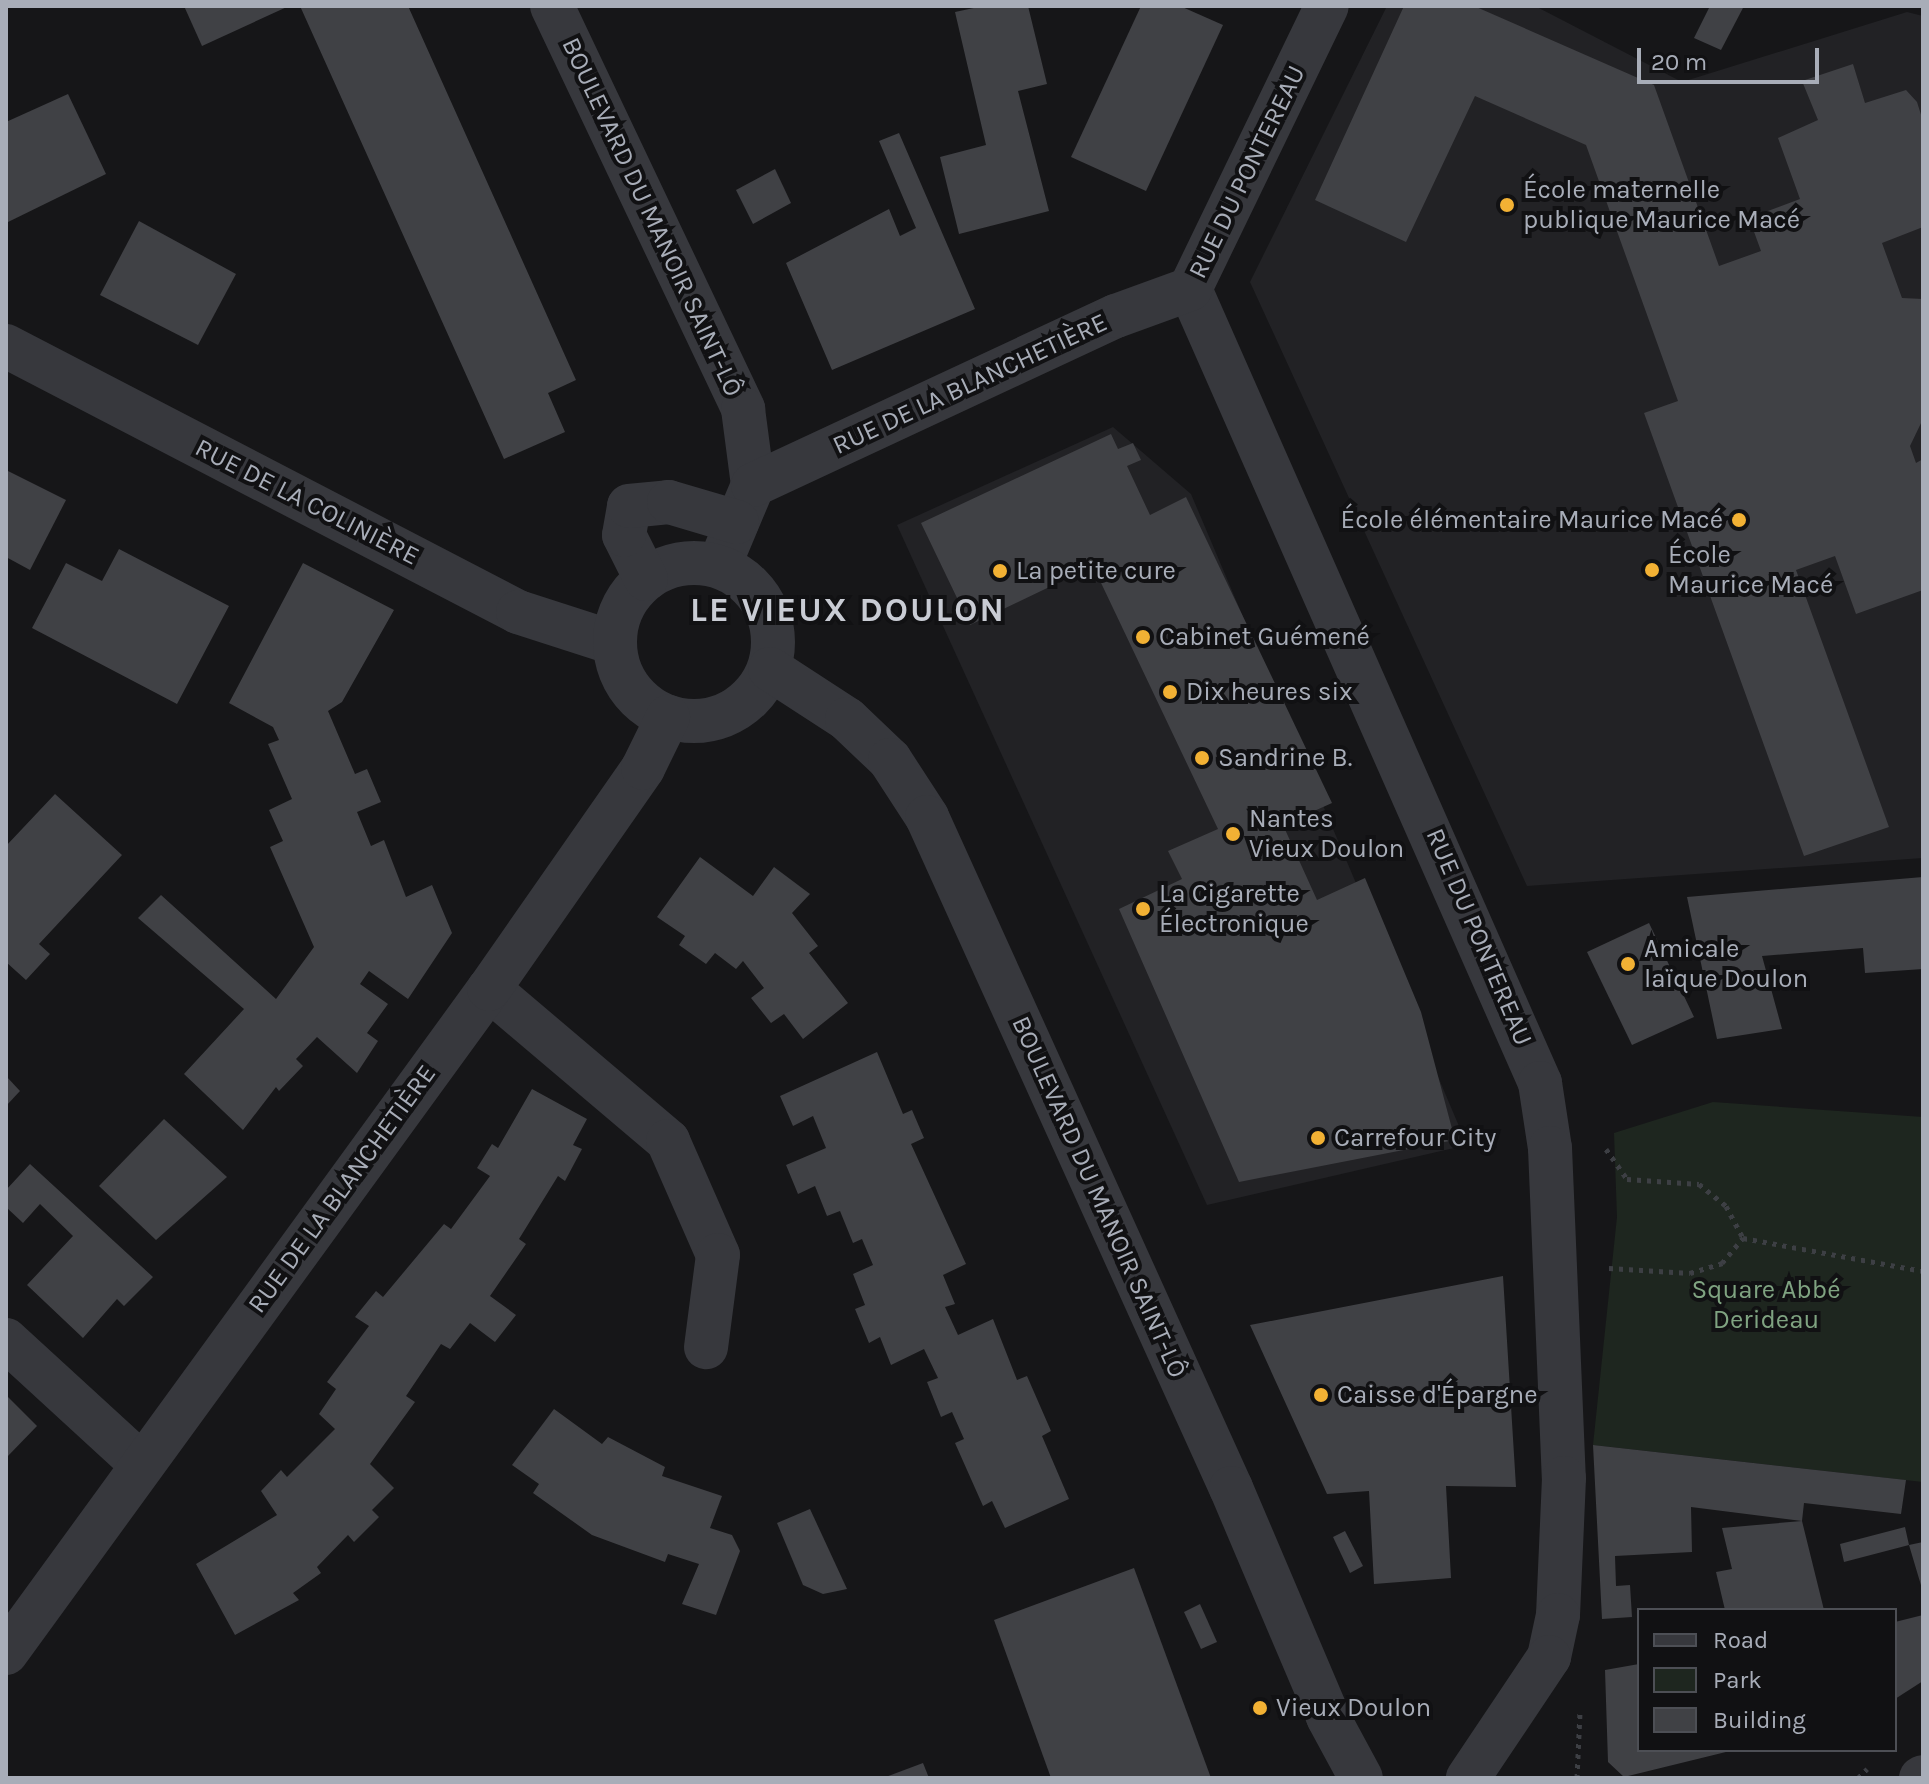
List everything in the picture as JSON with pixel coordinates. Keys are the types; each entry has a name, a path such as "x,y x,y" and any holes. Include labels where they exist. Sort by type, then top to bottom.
{"street":[{"name":"BOULEVARD DU MANOIR SAINT-LÔ","path":"552,6 667,258 731,376 743,409 745,504 719,566"},
{"name":"RUE DU PONTEREAU","path":"1327,6 1190,289 1540,1083 1556,1265 1564,1478 1558,1615 1549,1657 1468,1778"},
{"name":"RUE DE LA BLANCHETIÈRE","path":"745,504 1116,316 1190,289"},
{"name":"RUE DE LA COLINIÈRE","path":"6,346 518,612 614,643"},
{"path":"646,579 624,535 629,506 661,501 745,504"},
{"path":"689,563 719,566 751,586 765,607 775,644 770,669 754,696 729,714 698,722 668,717 626,683 614,643 626,600 646,579 689,563"},
{"name":"BOULEVARD DU MANOIR SAINT-LÔ","path":"770,669 847,719 890,760 927,817 1231,1488 1328,1717 1361,1778"},
{"name":"RUE DE LA BLANCHETIÈRE","path":"6,1653 140,1463 489,989 643,768 668,717"},
{"path":"489,989 668,1141 718,1255 706,1347"},
{"path":"6,1340 140,1463"}],"path":[{"path":"1603,1145 1627,1179 1699,1184 1726,1206 1743,1238"},
{"path":"1556,1265 1690,1273 1722,1263 1743,1238"},
{"path":"1743,1238 1923,1271"}],"shaded area":[{"name":"École Maurice Macé","path":"1387,6 1535,6 1682,82 1907,12 1923,16 1923,858 1527,886 1250,282"},
{"path":"1113,427 1191,494 1467,1145 1207,1205 897,525"}],"green space":[{"name":"Square Abbé Derideau","path":"1713,1102 1923,1117 1923,1482 1593,1445 1617,1217 1614,1133"}],"building":[{"path":"184,6 289,6 202,46"},
{"path":"300,6 408,6 576,380 548,393 565,432 504,459"},
{"path":"983,6 1028,6 1047,84 1018,91 1049,211 959,234 940,157 986,145 955,12"},
{"path":"1141,6 1180,6 1223,25 1146,191 1071,157"},
{"path":"1404,6 1474,6 1654,85 1719,266 1761,251 1749,218 1800,199 1778,138 1818,120 1802,81 1853,64 1865,103 1906,90 1917,102 1923,121 1923,227 1882,243 1902,298 1923,299 1923,419 1910,446 1916,463 1923,459 1923,590 1856,614 1835,556 1796,570 1889,827 1804,856 1644,413 1678,401 1586,145 1475,96 1406,242 1315,200"},
{"path":"1710,6 1744,6 1721,50 1694,38"},
{"path":"68,94 106,174 6,223 6,122"},
{"path":"899,133 975,309 832,370 786,263 889,209 900,236 916,228 879,141"},
{"path":"775,169 791,203 753,224 736,190"},
{"path":"139,221 236,274 198,345 100,295"},
{"path":"1111,434 1118,449 1133,443 1141,460 1127,466 1150,515 1186,497 1332,803 1283,825 1317,900 1365,878 1421,1012 1455,1140 1239,1182 1119,909 1182,879 1168,851 1218,829 1093,566 970,625 921,523"},
{"path":"6,470 66,500 30,570 6,557"},
{"path":"119,549 229,606 177,704 32,628 66,563 102,581"},
{"path":"303,563 394,610 342,702 328,711 355,774 367,769 381,802 357,812 371,846 384,840 406,897 432,885 452,933 408,999 369,971 360,984 388,1004 367,1033 378,1041 357,1073 317,1037 296,1059 303,1066 279,1091 276,1087 243,1130 184,1074 244,1009 138,918 161,895 276,999 314,947 270,847 283,841 269,810 292,799 268,744 279,740 273,727 229,703"},
{"path":"55,794 122,855 39,944 50,954 26,980 6,962 6,846"},
{"path":"700,857 753,896 774,867 810,894 792,913 818,946 809,953 848,1003 803,1039 784,1014 771,1023 751,998 764,988 743,961 736,969 715,953 706,964 679,945 685,936 657,917"},
{"path":"1923,877 1923,969 1865,973 1863,948 1762,956 1782,1029 1717,1039 1687,897"},
{"path":"1649,923 1694,1017 1632,1045 1587,952"},
{"path":"877,1052 903,1114 912,1110 924,1138 911,1144 966,1264 943,1275 955,1304 945,1307 958,1335 993,1319 1017,1380 1027,1376 1051,1431 1042,1436 1069,1499 1005,1528 992,1501 983,1506 955,1443 964,1439 952,1412 941,1417 927,1382 938,1378 924,1349 891,1365 880,1337 869,1343 855,1309 865,1305 853,1274 873,1265 862,1239 853,1243 840,1211 827,1216 815,1186 798,1194 786,1165 826,1148 813,1116 793,1126 780,1096"},
{"path":"6,1076 20,1091 6,1106"},
{"path":"532,1089 587,1119 573,1145 582,1149 565,1181 558,1176 519,1239 526,1244 490,1296 516,1315 495,1342 470,1323 450,1349 441,1344 406,1396 415,1402 370,1464 394,1488 372,1510 379,1517 354,1542 348,1535 317,1567 321,1573 293,1593 299,1600 235,1635 196,1564 277,1515 261,1491 281,1470 287,1477 335,1429 319,1414 336,1389 327,1382 369,1326 355,1317 376,1291 383,1297 444,1224 451,1229 490,1176 477,1168 492,1144 498,1148"},
{"path":"164,1119 227,1177 156,1240 99,1186"},
{"path":"30,1164 153,1277 124,1306 117,1299 83,1338 27,1285 73,1236 40,1204 23,1223 6,1207 6,1190"},
{"path":"1503,1276 1516,1487 1446,1486 1451,1578 1374,1584 1369,1491 1327,1494 1250,1325"},
{"path":"6,1395 37,1426 6,1458"},
{"path":"554,1409 602,1444 608,1437 665,1467 662,1476 722,1496 710,1528 732,1535 740,1551 716,1615 682,1604 699,1564 668,1554 665,1562 592,1535 533,1493 539,1484 512,1465"},
{"path":"1593,1445 1906,1480 1901,1514 1804,1503 1802,1521 1691,1507 1692,1552 1615,1556 1616,1586 1630,1585 1632,1617 1602,1619"},
{"path":"810,1509 847,1589 823,1594 803,1585 777,1523"},
{"path":"1802,1521 1824,1608 1725,1608 1716,1572 1732,1569 1722,1528"},
{"path":"1905,1527 1909,1545 1844,1562 1840,1544"},
{"path":"1345,1531 1363,1566 1350,1573 1333,1537"},
{"path":"1923,1542 1923,1592 1909,1545"},
{"path":"1134,1568 1211,1778 1051,1778 994,1620"},
{"path":"1200,1604 1217,1642 1201,1649 1184,1612"},
{"path":"1923,1615 1923,1681 1897,1698 1897,1622"},
{"path":"1637,1664 1637,1752 1726,1752 1624,1777 1608,1762 1605,1670"},
{"path":"923,1763 929,1778 883,1778"}],"place":[{"name":"École maternelle publique Maurice Macé","path":"1507,205"},
{"name":"École élémentaire Maurice Macé","path":"1739,520"},
{"name":"École Maurice Macé","path":"1652,570"},
{"name":"La petite cure","path":"1000,571"},
{"name":"Cabinet Guémené","path":"1143,637"},
{"name":"Dix heures six","path":"1170,692"},
{"name":"Sandrine B.","path":"1202,758"},
{"name":"Nantes Vieux Doulon","path":"1233,834"},
{"name":"La Cigarette Électronique","path":"1143,909"},
{"name":"Amicale laïque Doulon","path":"1628,964"},
{"name":"Carrefour City","path":"1318,1138"},
{"name":"Caisse d'Épargne","path":"1321,1395"},
{"name":"Vieux Doulon","path":"1260,1708"}],"district":[{"name":"LE VIEUX DOULON","path":"848,611"}]}
